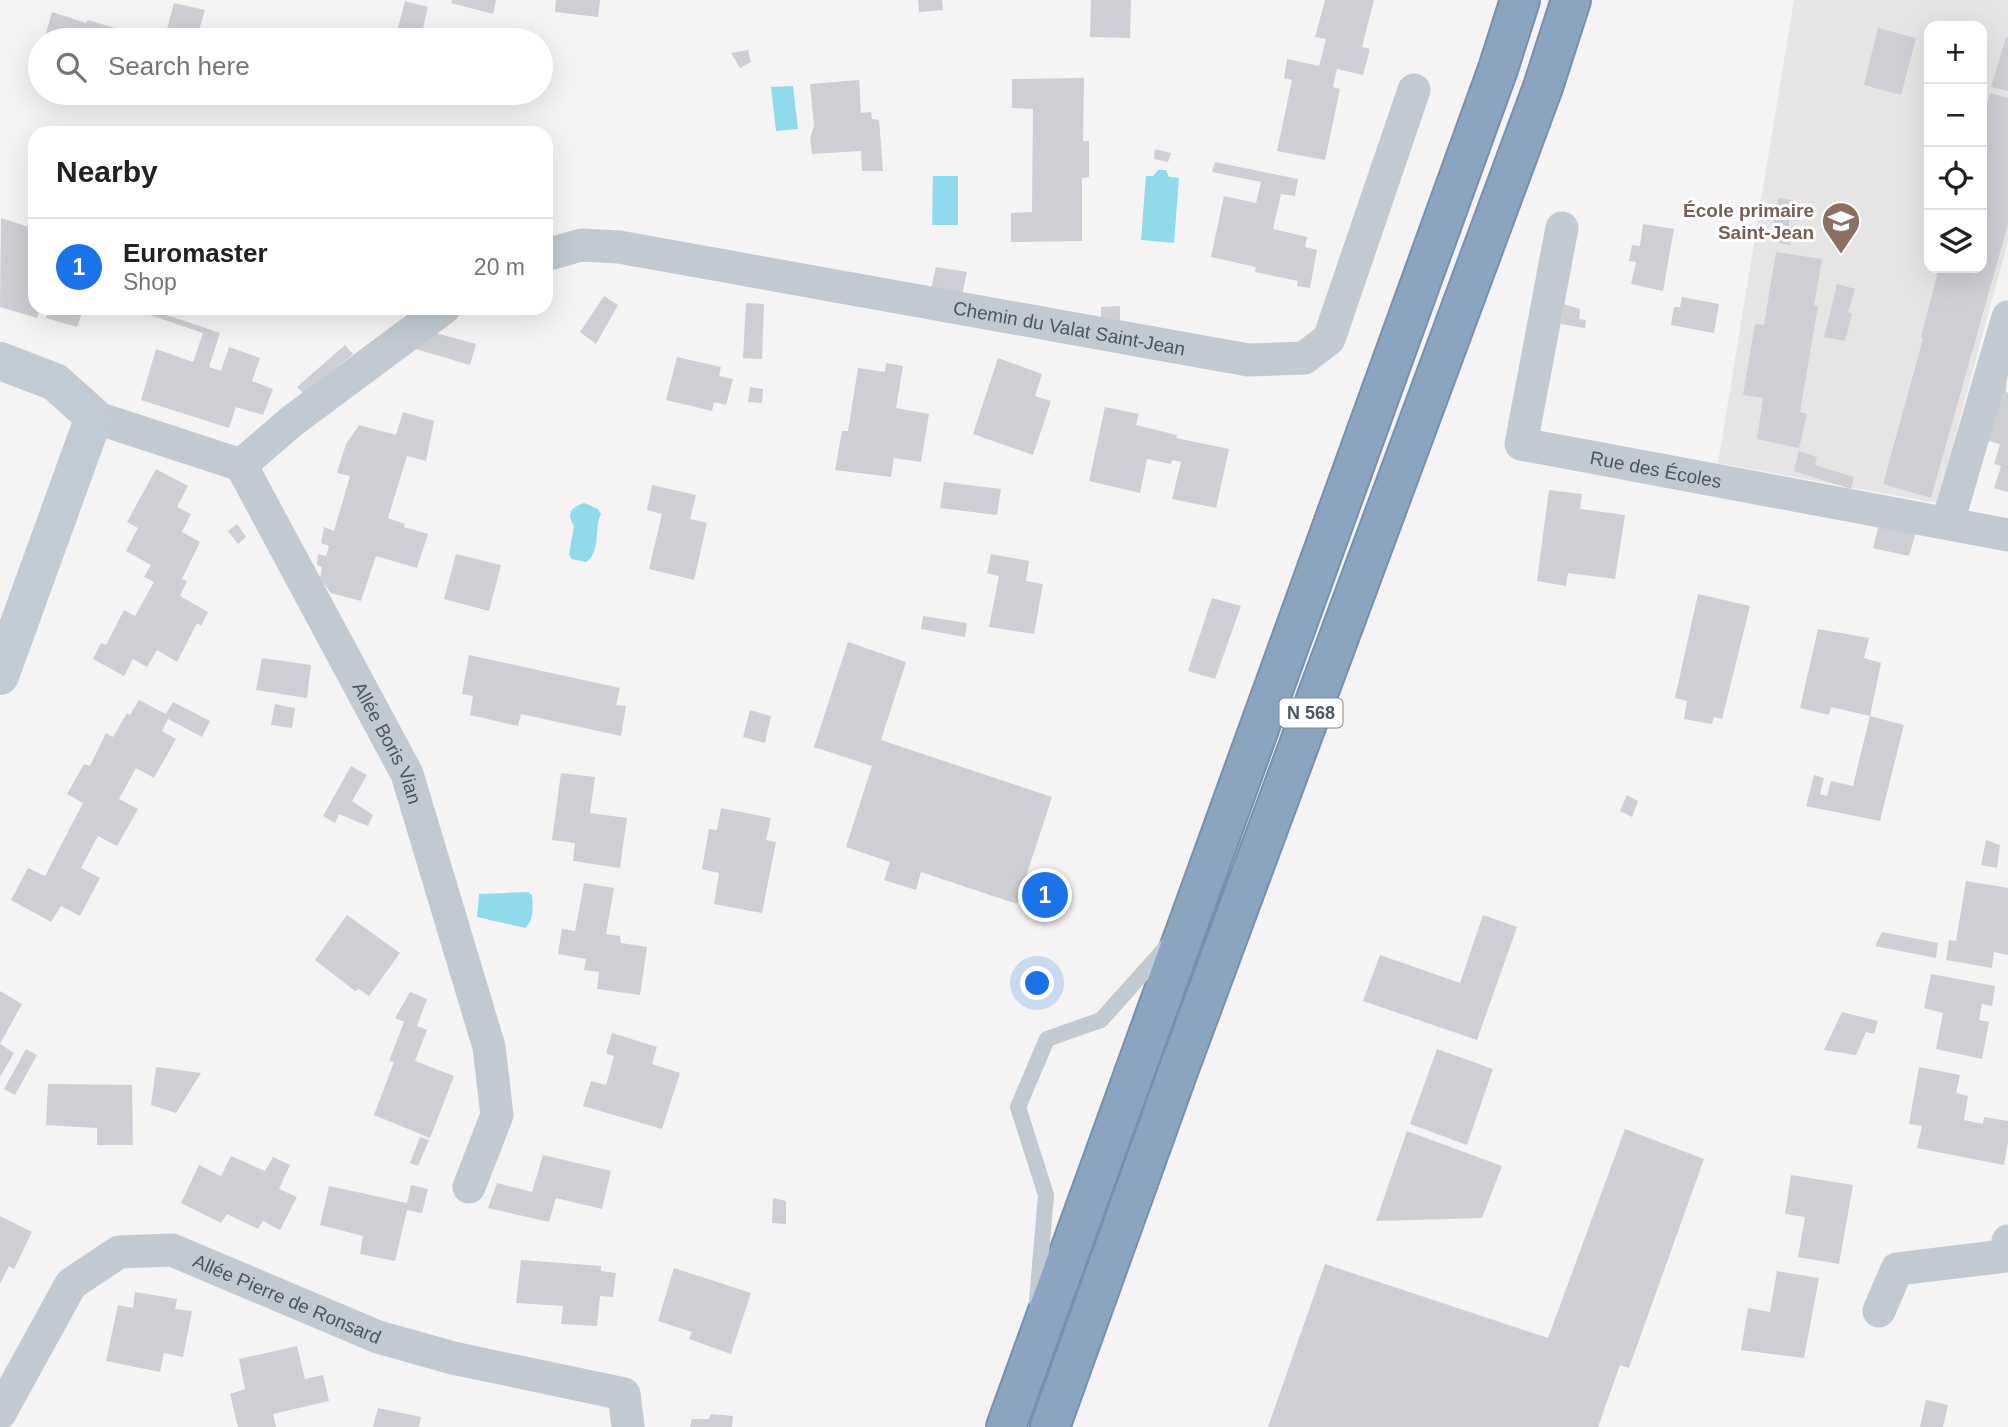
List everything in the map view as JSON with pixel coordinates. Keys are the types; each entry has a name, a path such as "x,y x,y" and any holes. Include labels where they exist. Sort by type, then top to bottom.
{"highway":[{"name":"N 568","path":"1006,1427 1498,69 1520,0"},
{"name":"N 568","path":"1051,1427 1177,1074 1543,88 1571,0"}],"street":[{"name":"Chemin du Valat Saint-Jean","path":"553,253 581,245 619,247 1248,360 1304,358 1329,340 1414,90"},
{"name":"Rue des Écoles","path":"1562,228 1521,444 2008,535"},
{"path":"0,361 55,382 94,417 241,465 292,421 435,315"},
{"path":"1948,522 2008,317"},
{"path":"0,677 94,417"},
{"name":"Allée Boris Vian","path":"241,465 407,774 489,1047 497,1115 469,1187"},
{"path":"1880,1311 1897,1269 2005,1256 2008,1241"},
{"name":"Allée Pierre de Ronsard","path":"0,1413 71,1284 119,1252 172,1250 378,1337 453,1358 624,1394 628,1427"}],"lane":[{"path":"1031,1358 1046,1195 1018,1107 1047,1039 1101,1020 1189,921"}],"shaded area":[{"name":"École primaire Saint-Jean","path":"1794,0 2008,0 2008,241 1937,503 1718,463"}],"water":[{"path":"793,86 798,129 776,131 771,87"},
{"path":"1158,170 1166,170 1169,177 1179,178 1174,243 1141,240 1146,176 1153,176"},
{"path":"933,176 958,176 958,225 932,225"},
{"path":"584,503 598,509 601,514 594,553 586,562 572,559 569,555 574,526 570,514 576,506"},
{"path":"528,892 532,895 532,913 525,928 477,917 479,894"}],"building":[{"path":"452,0 496,0 493,14 451,3"},
{"path":"556,0 600,0 598,17 555,12"},
{"path":"918,0 942,0 943,10 919,12"},
{"path":"1091,0 1131,0 1130,38 1090,37"},
{"path":"1325,0 1374,0 1362,47 1370,49 1363,75 1337,69 1333,87 1340,89 1325,160 1277,151 1292,80 1284,78 1287,59 1319,66 1326,39 1315,37"},
{"path":"405,1 428,7 423,28 398,28"},
{"path":"174,3 205,10 200,28 167,28"},
{"path":"52,12 86,23 88,20 115,28 47,28"},
{"path":"1878,28 1916,38 1901,95 1864,85"},
{"path":"2006,37 2008,38 2008,91 1991,87"},
{"path":"748,50 751,62 740,68 731,53"},
{"path":"1084,78 1083,141 1089,141 1089,177 1082,178 1082,241 1011,242 1011,213 1032,212 1033,109 1012,108 1012,79"},
{"path":"859,80 861,113 871,112 872,119 879,120 883,171 862,171 861,151 812,154 810,138 814,126 810,84"},
{"path":"1990,93 2008,98 2008,224 1931,498 1883,484 1923,339 1921,337 1938,273 1987,273 1987,104"},
{"path":"1155,149 1171,153 1168,162 1154,159"},
{"path":"1215,162 1298,179 1295,196 1281,194 1273,229 1307,237 1305,247 1317,250 1310,288 1297,286 1298,281 1255,272 1256,267 1211,257 1224,196 1256,203 1261,182 1212,172"},
{"path":"1778,198 1792,200 1789,226 1794,227 1790,245 1778,243 1781,225 1773,223"},
{"path":"1,218 28,227 28,315 38,315 37,318 0,307"},
{"path":"1643,224 1674,229 1663,291 1631,284 1636,262 1629,261 1632,245 1640,246"},
{"path":"1776,252 1822,259 1814,305 1818,306 1800,412 1807,414 1799,448 1757,439 1763,398 1743,395 1755,324 1764,325"},
{"path":"936,267 967,272 962,295 931,289"},
{"path":"1837,284 1855,289 1848,312 1852,314 1845,341 1824,337"},
{"path":"604,296 618,305 596,344 580,332"},
{"path":"1682,297 1719,304 1714,333 1671,325 1674,307 1680,307"},
{"path":"746,303 764,304 762,359 743,358"},
{"path":"1564,304 1580,309 1579,319 1586,320 1585,328 1561,324"},
{"path":"1120,306 1120,325 1101,322 1101,307"},
{"path":"47,315 81,315 77,327 46,318"},
{"path":"150,315 167,315 220,333 209,367 221,371 229,347 260,358 252,381 273,389 263,415 236,407 229,428 141,400 156,349 193,362 203,333"},
{"path":"428,331 476,344 470,365 409,347"},
{"path":"345,345 353,354 304,394 297,387"},
{"path":"677,357 721,367 719,376 733,379 726,405 714,402 712,411 666,400"},
{"path":"998,358 1042,374 1035,396 1051,401 1033,455 973,434"},
{"path":"2008,361 2008,492 1994,488 2001,466 1994,464 2000,444 1981,439"},
{"path":"886,363 903,366 896,408 929,414 921,462 894,458 891,477 835,470 842,431 848,431 858,368 885,372"},
{"path":"750,387 763,389 762,403 748,402"},
{"path":"1105,407 1139,414 1136,425 1177,435 1176,438 1229,449 1216,508 1172,499 1181,462 1172,460 1171,464 1147,459 1140,493 1089,481"},
{"path":"403,412 434,421 426,461 407,456 388,518 405,524 404,527 428,534 417,568 376,556 361,601 331,593 320,579 322,567 317,565 318,554 326,556 329,546 321,543 324,527 334,531 350,476 337,473 346,444 359,425 396,435"},
{"path":"1799,451 1817,457 1815,465 1854,477 1851,489 1794,471"},
{"path":"156,469 188,486 177,507 191,514 182,532 200,542 182,579 187,581 180,596 208,612 201,626 197,623 177,662 157,650 147,667 133,659 124,676 93,659 101,643 106,645 124,610 135,616 154,582 144,577 151,565 126,551 138,528 127,522"},
{"path":"944,482 1001,489 997,515 940,508"},
{"path":"652,485 696,495 690,519 707,523 694,580 649,569 662,514 647,510"},
{"path":"1549,490 1582,494 1580,509 1625,515 1615,579 1568,573 1566,586 1537,581"},
{"path":"237,524 246,537 238,544 228,531"},
{"path":"1879,524 1916,532 1909,556 1873,548"},
{"path":"456,554 501,565 489,611 444,599"},
{"path":"991,554 1029,561 1026,581 1043,584 1034,634 989,627 999,576 987,573"},
{"path":"1698,594 1750,606 1722,719 1714,717 1712,724 1684,719 1687,701 1675,698"},
{"path":"1212,598 1241,606 1215,679 1188,671"},
{"path":"923,616 967,623 965,637 921,629"},
{"path":"1818,629 1869,638 1864,658 1881,663 1870,716 1831,707 1829,715 1800,708"},
{"path":"848,642 906,662 881,740 1052,797 1017,904 921,872 916,890 884,880 890,862 846,847 872,766 814,747"},
{"path":"469,655 620,688 616,705 626,706 621,736 521,714 518,726 470,715 473,696 462,694"},
{"path":"262,658 311,665 307,698 256,690"},
{"path":"139,700 166,714 173,702 210,721 202,737 168,719 162,731 176,739 154,778 136,768 119,799 138,809 117,846 98,836 81,868 100,878 80,916 61,906 51,922 11,900 28,868 45,876 83,803 67,794 84,764 90,766 106,733 113,737 127,713 130,715"},
{"path":"275,704 295,708 292,728 271,725"},
{"path":"750,710 771,716 765,743 743,737"},
{"path":"1870,716 1904,725 1880,821 1806,806 1814,775 1824,778 1820,794 1827,796 1831,781 1853,786"},
{"path":"351,766 367,775 352,801 373,815 368,826 339,814 335,823 323,816"},
{"path":"561,773 595,777 590,813 627,818 620,868 573,861 575,843 552,840"},
{"path":"1627,795 1638,801 1632,817 1620,811"},
{"path":"721,808 771,818 766,840 776,842 762,913 714,904 719,873 702,869 709,829 717,830"},
{"path":"1986,840 2000,845 1997,868 1981,865"},
{"path":"1966,881 2008,888 2008,955 1994,952 1992,968 1946,960 1949,940 1956,941"},
{"path":"584,883 614,888 606,934 620,936 621,943 647,947 640,995 597,989 599,972 584,970 586,959 558,954 562,929 575,931"},
{"path":"347,915 400,953 369,996 359,989 355,991 315,960"},
{"path":"1483,915 1517,927 1477,1040 1363,1001 1380,955 1460,983"},
{"path":"1882,932 1938,943 1936,958 1875,946"},
{"path":"1931,974 1995,986 1992,1006 1982,1004 1979,1020 1989,1022 1982,1059 1936,1049 1943,1013 1924,1008"},
{"path":"0,991 22,1004 0,1044"},
{"path":"410,992 427,999 417,1026 427,1030 415,1061 454,1076 430,1138 374,1115 394,1062 389,1061 404,1022 395,1018"},
{"path":"1842,1012 1878,1021 1874,1034 1866,1032 1856,1055 1824,1050"},
{"path":"612,1033 657,1047 652,1064 680,1073 662,1129 583,1106 591,1081 606,1085 614,1056 606,1053"},
{"path":"0,1044 14,1053 0,1077"},
{"path":"26,1049 37,1055 15,1095 4,1089"},
{"path":"1437,1049 1493,1069 1467,1145 1410,1124"},
{"path":"156,1067 201,1073 176,1113 151,1105"},
{"path":"1919,1067 1960,1075 1956,1093 1968,1096 1964,1120 1983,1124 1984,1117 2008,1121 2004,1165 1917,1148 1922,1126 1909,1124"},
{"path":"48,1084 132,1085 133,1145 97,1145 97,1128 46,1125"},
{"path":"1625,1129 1704,1159 1629,1368 1620,1365 1598,1427 1268,1427 1325,1264 1548,1338"},
{"path":"1407,1131 1502,1166 1482,1218 1376,1221"},
{"path":"420,1137 429,1140 418,1166 410,1163"},
{"path":"543,1155 611,1171 602,1209 556,1198 549,1222 488,1208 497,1183 532,1192"},
{"path":"231,1156 265,1171 273,1157 290,1165 279,1189 297,1197 280,1230 263,1221 258,1229 227,1214 221,1223 181,1203 199,1165 221,1176"},
{"path":"1791,1175 1853,1185 1839,1264 1798,1257 1805,1217 1785,1214"},
{"path":"411,1185 428,1189 422,1213 407,1210 395,1261 360,1254 363,1236 320,1225 329,1186 407,1203"},
{"path":"773,1198 786,1201 786,1224 772,1223"},
{"path":"0,1216 32,1232 14,1269 9,1266 0,1284"},
{"path":"521,1260 601,1266 601,1271 616,1273 613,1297 600,1296 597,1326 561,1324 563,1306 516,1303"},
{"path":"674,1268 751,1293 731,1354 689,1339 692,1332 658,1321"},
{"path":"1777,1271 1819,1278 1804,1358 1741,1350 1748,1308 1770,1312"},
{"path":"135,1292 177,1299 175,1309 192,1311 183,1357 164,1353 160,1372 106,1361 118,1305 133,1308"},
{"path":"297,1346 305,1379 323,1375 329,1401 273,1414 276,1427 238,1427 230,1394 245,1389 239,1359"},
{"path":"1926,1400 1948,1405 1943,1427 1920,1427"},
{"path":"378,1408 421,1417 419,1427 373,1427"},
{"path":"711,1414 733,1416 732,1427 690,1427 692,1419 709,1419"}],"place":[{"name":"École primaire Saint-Jean","path":"1841,255"},
{"name":"Euromaster","path":"1045,895"}]}
